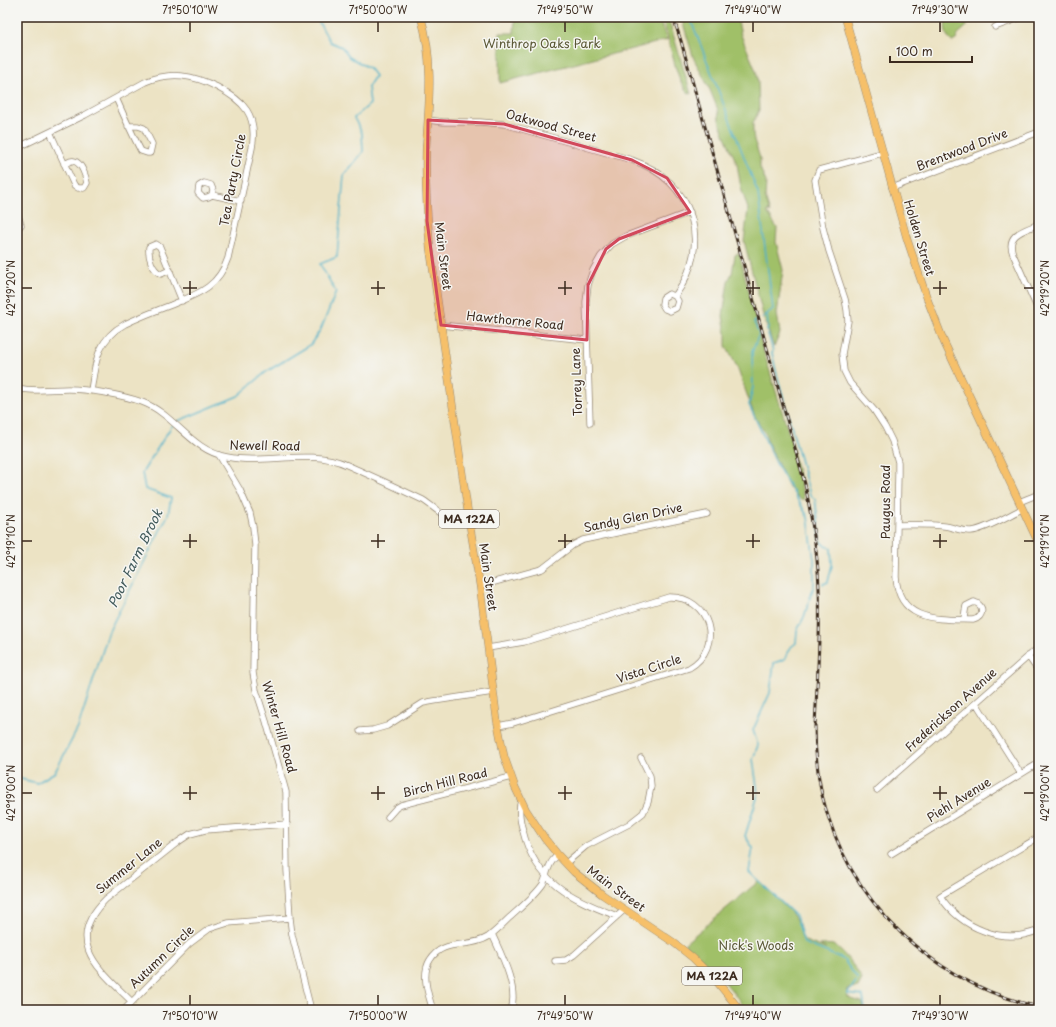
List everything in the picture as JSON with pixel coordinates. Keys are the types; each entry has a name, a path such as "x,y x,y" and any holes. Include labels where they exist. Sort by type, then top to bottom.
{"main road":[{"name":"Main Street","path":"421,17 429,62 430,86 426,172 427,221 469,520 480,586 498,726 511,777 521,800 539,829 558,855 593,888 679,947 710,974 740,1010"},
{"name":"Holden Street","path":"845,17 882,153 919,276 944,342 1039,544"}],"street":[{"path":"995,27 1022,17"},
{"name":"Tea Party Circle","path":"17,148 150,80 173,75 187,76 201,80 236,98 246,108 252,122 254,130 252,148 228,258 222,273 212,285 204,291 124,324 110,335 98,352 91,391"},
{"path":"116,98 128,126 141,151 147,153 150,152 152,144 144,128 138,126 128,126"},
{"name":"Oakwood Street","path":"428,120 504,124 644,163 656,170 667,178 682,196 690,212 694,231 694,251 687,275 674,296"},
{"path":"50,132 64,164 74,185 78,188 84,188 87,183 86,177 79,164 74,161 64,164"},
{"name":"Brentwood Drive","path":"892,188 1039,132"},
{"name":"Paugus Road","path":"882,153 819,170 815,180 823,228 845,299 848,316 842,354 843,366 850,383 877,414 892,441 898,467 896,577 898,590 902,598 911,608 922,616 936,619 964,620"},
{"path":"212,194 241,201"},
{"path":"17,212 21,225 17,230"},
{"name":"Torrey Lane","path":"590,423 586,302 588,285 597,262 606,250 619,239 690,212"},
{"path":"1039,224 1017,234 1013,239 1011,246 1013,254 1039,312"},
{"path":"170,270 161,274 157,272 150,262 148,253 149,247 156,244 160,247 170,270 182,301"},
{"name":"Hawthorne Road","path":"441,325 587,340"},
{"name":"Newell Road","path":"17,388 37,391 68,389 91,391 144,403 154,408 196,444 218,456 243,459 296,457 318,458 344,463 422,500 451,519 469,520"},
{"name":"Winter Hill Road","path":"218,456 238,485 252,521 255,545 253,673 256,690 285,787 287,800 287,870 292,935 312,1010"},
{"path":"897,525 944,526 972,531 984,527 1039,494"},
{"name":"Sandy Glen Drive","path":"480,586 542,569 573,545 583,540 707,514"},
{"name":"Vista Circle","path":"488,648 524,642 669,597 682,599 696,606 704,616 709,631 708,644 705,652 700,660 689,668 513,723 498,726"},
{"name":"Frederickson Avenue","path":"877,790 1039,647"},
{"path":"1028,656 1039,672"},
{"path":"360,731 373,730 387,726 424,704 493,692"},
{"path":"976,703 1021,774"},
{"path":"566,863 586,846 629,824 643,813 648,802 651,786 650,776 641,758"},
{"name":"Piehl Avenue","path":"890,854 1039,763"},
{"name":"Birch Hill Road","path":"388,816 401,805 511,777"},
{"path":"521,800 520,813 524,835 532,856 546,876 553,884 566,894 592,907 617,916"},
{"name":"Summer Lane","path":"132,1002 100,970 88,950 86,940 87,929 90,918 98,906 172,846 190,834 205,830 287,824"},
{"path":"1039,837 940,896 946,906 956,916 968,924 991,933 1004,936 1015,936 1027,935 1039,930"},
{"path":"433,1010 429,999 426,976 427,966 432,956 437,951 445,947 478,941 492,934 544,883 548,868 558,855"},
{"path":"555,961 566,960 578,952 624,910"},
{"name":"Autumn Circle","path":"124,1010 189,944 209,929 228,923 290,918"},
{"path":"492,934 511,984 513,1002 511,1010"}],"highlighted area":[{"path":"428,120 504,124 632,160 667,178 690,212 619,239 606,249 588,285 587,340 441,325 427,221"}],"green space":[{"name":"Winthrop Oaks Park","path":"515,17 658,17 667,40 500,83 500,33 514,33"},
{"path":"661,17 668,17 691,94 685,89 677,71"},
{"path":"681,17 737,17 741,35 756,71 759,110 753,123 753,133 760,158 760,168 766,182 765,197 770,213 768,210 767,212 777,228 776,242 783,270 777,314 780,333 774,347 764,319 744,241 748,209 741,188 737,164 724,134 719,120 718,110 710,90 694,59"},
{"path":"946,17 969,17 966,27 958,34 956,40 952,42 946,34"},
{"path":"738,253 762,346 790,437 804,499 801,500 790,489 768,443 765,433 755,417 737,367 726,346 726,333 723,316 728,281 732,273 735,255"},
{"name":"Nick's Woods","path":"759,881 791,912 799,924 802,937 805,941 826,949 820,945 833,945 837,947 849,960 862,979 858,987 848,988 847,996 851,999 862,1002 865,1010 746,1010 733,991 718,974 684,944"}],"waterway":[{"name":"Poor Farm Brook","path":"17,778 37,783 55,772 78,728 109,631 168,515 171,498 145,489 142,473 171,427 178,421 238,396 266,372 310,345 321,329 336,292 320,264 337,257 344,175 363,152 362,133 354,118 370,104 368,87 375,76 369,68 349,57 342,47 330,42 316,17"},
{"path":"692,17 691,20 758,193 773,309 762,318"},
{"path":"767,314 767,330 773,351 772,353 776,371 810,495 815,499 821,542 825,546 831,548 832,565 828,582 823,584"},
{"path":"757,320 754,322 759,334 752,352 753,387 749,405 777,465 808,517 814,560 814,585 804,617 797,631 796,643 791,647 785,659 774,663 770,693 753,730 758,745 753,759 758,794 745,836 753,848 749,872 796,916 804,943 843,959 858,979 847,994 863,996 865,1010"}],"railway":[{"path":"673,17 805,484 814,536 819,589 819,640 815,726 816,752 822,795 834,834 852,870 874,903 900,932 930,958 964,979 1000,995 1039,1007"}]}
